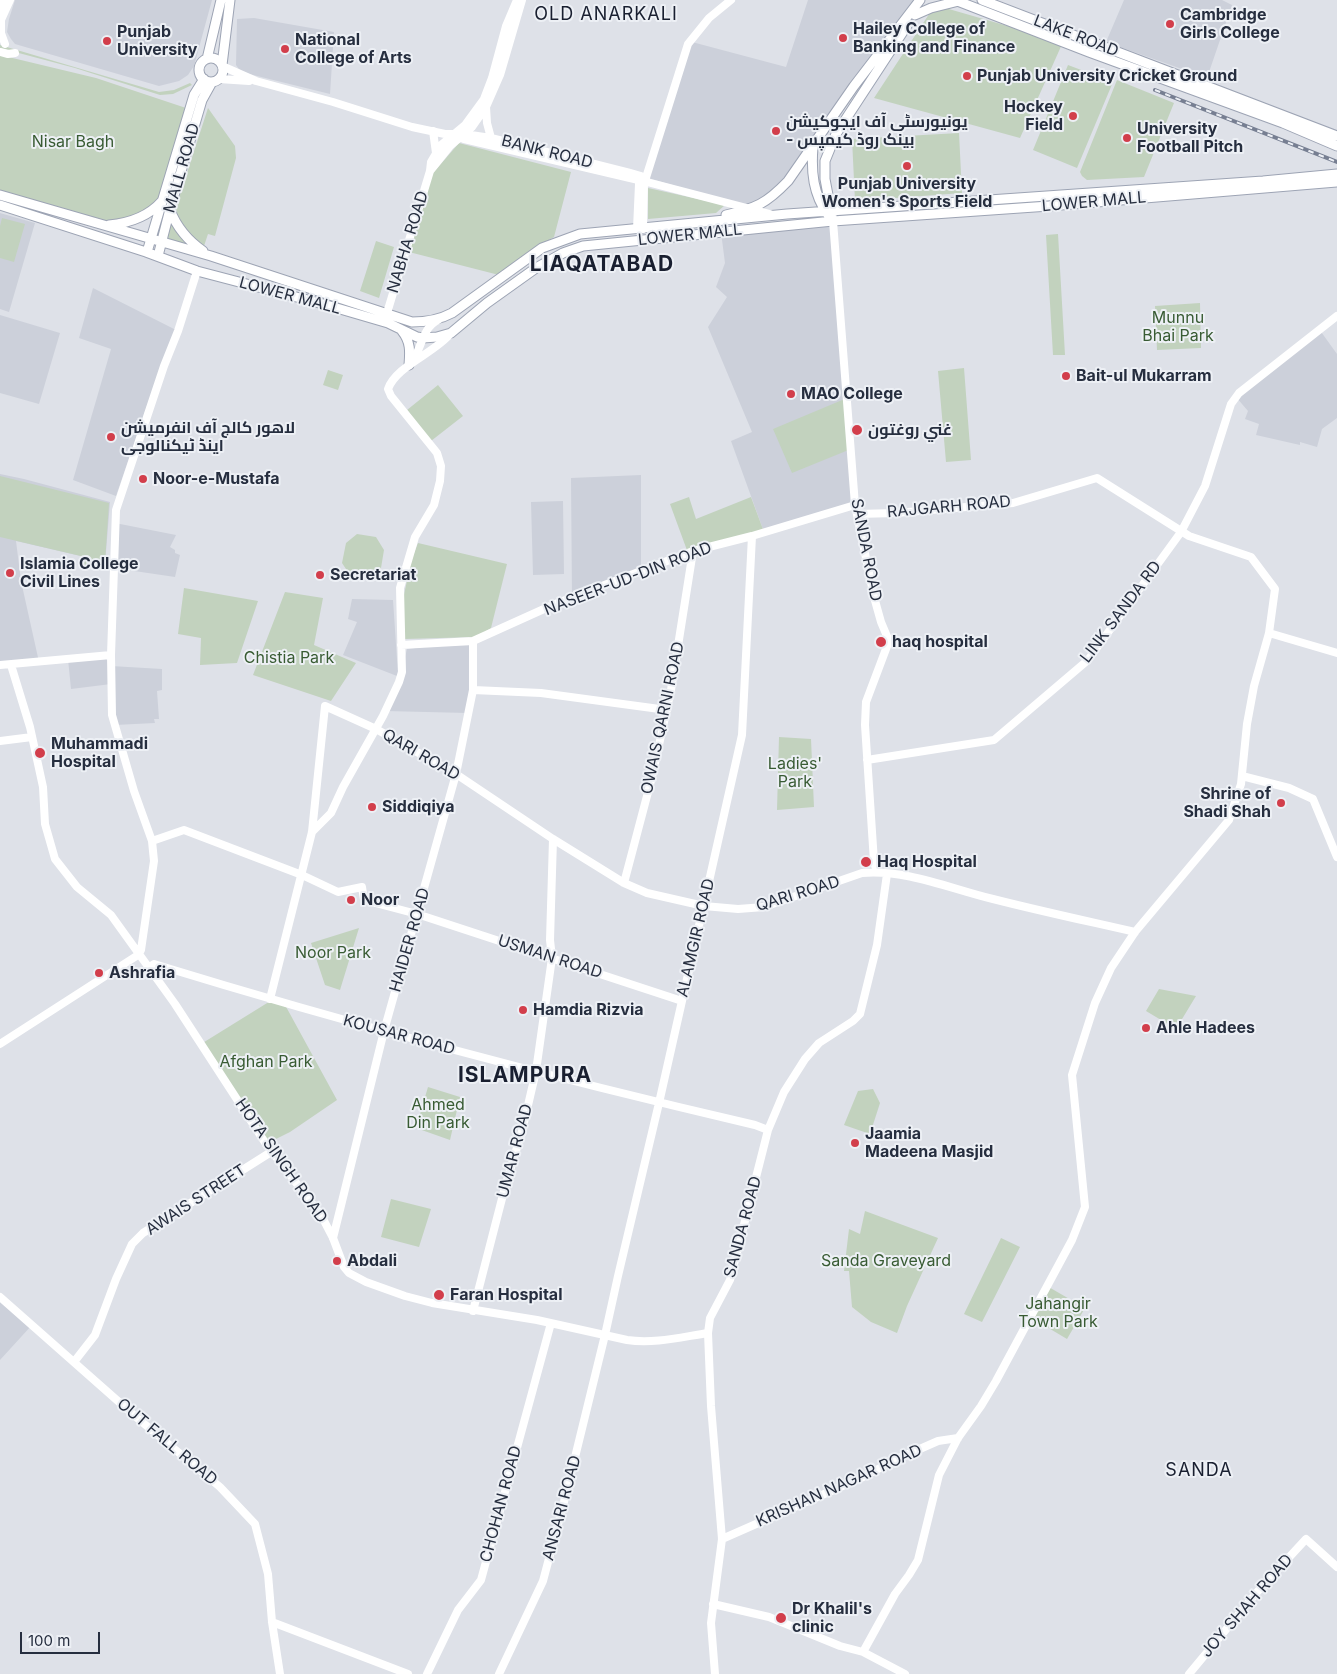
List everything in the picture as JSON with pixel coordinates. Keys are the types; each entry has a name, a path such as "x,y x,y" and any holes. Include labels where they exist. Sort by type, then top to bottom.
{"main road":[{"path":"0,8 4,0"},
{"path":"5,44 1,33 0,21 10,0"},
{"path":"207,59 221,0"},
{"path":"222,65 217,59 207,59 202,62 200,74 212,80 223,73 222,65 230,0"},
{"name":"NABHA ROAD","path":"387,313 430,171 431,162 436,153 465,125 484,99 506,26 517,0"},
{"name":"NABHA ROAD","path":"430,171 454,135 476,122 486,106 500,75 522,0"},
{"path":"640,229 642,180 688,44 709,18 731,0"},
{"path":"912,0 913,12"},
{"path":"828,211 825,160 832,143 920,0"},
{"path":"684,224 750,210 759,206 781,188 854,86 913,12 926,0"},
{"name":"LAKE ROAD","path":"982,0 1337,136"},
{"path":"913,12 957,1 1283,123 1337,146"},
{"path":"0,52 16,53"},
{"name":"BANK ROAD","path":"222,65 256,81 433,131 642,180"},
{"name":"BANK ROAD","path":"212,80 256,81"},
{"name":"MALL ROAD","path":"147,252 194,95 212,80"},
{"name":"MALL ROAD","path":"158,256 202,100 212,80"},
{"path":"486,106 487,123 491,138"},
{"path":"433,131 436,153"},
{"name":"BANK ROAD","path":"454,135 491,138 774,215"},
{"path":"813,145 812,176 814,187 833,221"},
{"name":"LOWER MALL","path":"0,196 211,256 412,322 429,322 452,313 529,257 554,243 580,234 774,215 1337,174"},
{"name":"LOWER MALL","path":"0,205 197,270 398,326 411,335 423,338 437,337 450,333 487,303 536,268 563,253 583,246 833,221 999,210 1337,182"},
{"path":"102,226 119,224 144,217 153,211 164,199"},
{"path":"170,209 181,232 192,244 211,256"},
{"name":"SANDA ROAD","path":"833,221 855,505 874,596 881,622 889,641 866,702 867,760 874,862 877,872"},
{"path":"0,1044 138,955 141,950 154,861 152,841 134,791 112,715 111,655 116,510 164,366 178,332 197,270"},
{"name":"LINK SANDA RD","path":"867,760 994,740 1088,660 1181,532 1204,486 1231,404 1239,393 1337,316"},
{"path":"409,365 419,352 423,338 431,325 443,318"},
{"path":"412,322 420,328 423,338"},
{"path":"398,326 409,341 409,365"},
{"path":"270,999 312,832 331,813 399,682 402,672 400,588 407,558 415,537 434,505 441,474 441,466 436,453 389,393 388,389 392,380 409,365 437,346 450,333"},
{"name":"RAJGARH ROAD","path":"857,514 896,513 1013,503 1097,478 1181,532"},
{"name":"NASEER-UD-DIN ROAD","path":"401,644 473,641 555,604 693,551 752,536 855,505"},
{"path":"863,1652 895,1594 918,1560 939,1475 958,1438 996,1381 1072,1240 1085,1207 1072,1075 1098,996 1111,968 1135,932 1229,820 1241,784 1247,724 1268,633 1275,589 1251,557 1181,532"},
{"name":"ALAMGIR ROAD","path":"605,1335 742,735 752,536"},
{"name":"OWAIS QARNI ROAD","path":"624,883 667,710 693,551"},
{"path":"1268,633 1337,653"},
{"name":"HAIDER ROAD","path":"333,1238 384,1031 456,774 473,690 473,641"},
{"path":"0,666 111,655"},
{"name":"HOTA SINGH ROAD","path":"11,665 32,736 43,788 45,824 55,859 77,887 111,915 175,1004 271,1152 321,1215 333,1238 344,1267 349,1273 366,1282 405,1296 550,1323 627,1340 645,1342 708,1333"},
{"path":"473,690 542,694 667,710"},
{"name":"QARI ROAD","path":"312,832 325,706 376,729 456,774 553,840 624,883 647,893 704,906 738,909 764,907 858,874 877,872 921,879 991,899 1135,932"},
{"path":"0,741 32,736"},
{"path":"1242,776 1289,788 1313,799 1337,857"},
{"path":"152,841 184,830 302,875"},
{"name":"UMAR ROAD","path":"473,1310 505,1187 522,1131 536,1071 552,958 550,940 553,840"},
{"name":"SANDA ROAD","path":"715,1674 711,1623 722,1539 713,1440 708,1333 710,1318 730,1280 768,1130 784,1092 819,1043 853,1021 860,1014 876,945 887,874"},
{"name":"USMAN ROAD","path":"302,875 338,892 362,887 364,900 418,914 682,1001"},
{"name":"KOUSAR ROAD","path":"148,968 154,964 384,1031 659,1103 755,1125 768,1130"},
{"name":"AWAIS STREET","path":"74,1362 95,1335 116,1279 132,1244 145,1232 271,1152"},
{"name":"OUT FALL ROAD","path":"0,1297 136,1417 220,1487 254,1524 268,1574 272,1622 280,1674"},
{"name":"CHOHAN ROAD","path":"427,1674 458,1610 481,1580 550,1323"},
{"name":"ANSARI ROAD","path":"499,1674 542,1581 605,1335"},
{"name":"KRISHAN NAGAR ROAD","path":"722,1539 863,1478 902,1456 938,1442 958,1438"},
{"name":"JOY SHAH ROAD","path":"1189,1674 1258,1591 1306,1540 1337,1567"},
{"path":"713,1604 769,1618 840,1646 863,1652 905,1674"},
{"path":"272,1622 408,1674"}],"shaded area":[{"name":"Punjab University","path":"15,0 212,0 194,66 188,75 179,81 159,86 15,44 7,32"},
{"path":"808,0 920,0 788,181 751,208 648,178 692,42 786,67"},
{"name":"Cambridge Girls College","path":"1124,0 1222,0 1232,5 1207,78 1106,42"},
{"name":"National College of Arts","path":"254,18 334,32 330,94 241,72 236,65 237,19"},
{"path":"0,213 35,223 9,312 0,309"},
{"name":"MAO College","path":"833,221 855,505 764,532 731,441 752,432 708,327 727,297 716,287 725,263 721,232"},
{"name":"لاھور کالج آف انفرمیشن اینڈ ٹیکنالوجی","path":"93,288 178,331 161,365 116,496 73,480 111,349 79,338"},
{"path":"0,315 60,333 39,404 0,393"},
{"path":"1319,329 1337,354 1337,418 1322,429 1317,447 1300,442 1300,445 1256,435 1259,424 1245,419 1248,411 1236,397"},
{"name":"Islamia College Civil Lines","path":"0,474 110,502 105,564 84,565 85,557 16,541 21,581 39,662 0,665"},
{"path":"641,475 641,571 572,598 571,478"},
{"path":"563,501 564,574 533,575 531,502"},
{"path":"115,523 176,535 170,547 175,550 175,553 180,555 175,577 114,568"},
{"path":"352,599 393,600 397,676 343,655 357,622 348,619"},
{"path":"473,641 468,713 385,711 399,682 407,649"},
{"path":"111,655 111,666 162,669 162,690 157,691 159,719 154,719 155,723 115,725 111,684 71,689 68,659"},
{"path":"0,1296 32,1325 0,1360"}],"green space":[{"path":"935,5 1063,42 1020,138 874,98"},
{"path":"0,45 159,92 174,90 190,83 192,85 173,94 160,95 75,68 0,48"},
{"name":"Nisar Bagh","path":"0,55 96,78 186,108 159,199 149,211 109,224 0,191"},
{"name":"Hockey Field","path":"1068,65 1113,82 1077,168 1033,150"},
{"name":"University Football Pitch","path":"1117,80 1174,103 1144,177 1087,180 1080,172"},
{"path":"208,108 235,146 236,158 215,236 208,234 202,252 172,242 166,238"},
{"name":"Punjab University Women's Sports Field","path":"959,133 962,193 855,201 852,139"},
{"path":"459,143 571,172 554,237 528,252 499,275 405,251 433,173"},
{"path":"648,188 725,205 716,213 648,219"},
{"path":"2,218 25,224 14,262 0,258 0,226"},
{"path":"1058,234 1065,355 1053,355 1046,235"},
{"path":"376,241 394,247 379,298 360,291"},
{"name":"Munnu Bhai Park","path":"1200,303 1201,348 1157,350 1155,306"},
{"path":"964,368 971,460 946,462 938,371"},
{"path":"328,370 343,375 338,390 323,385"},
{"path":"438,385 463,416 431,441 407,410"},
{"path":"847,398 851,449 792,473 773,429"},
{"name":"Islamia College Civil Lines","path":"0,476 109,503 105,563 84,565 85,557 0,537"},
{"path":"689,497 696,519 751,497 764,532 688,553 670,504"},
{"path":"357,534 376,537 384,550 381,568 368,577 350,575 342,563 346,543"},
{"path":"418,543 507,564 491,628 477,637 404,639 403,599 412,558"},
{"path":"184,588 258,601 237,663 200,665 201,638 178,634"},
{"name":"Chistia Park","path":"285,592 323,598 314,645 356,663 331,701 253,675"},
{"name":"Ladies' Park","path":"779,737 811,739 814,807 777,810"},
{"name":"Noor Park","path":"359,928 340,990 325,985 311,943"},
{"path":"1159,989 1196,996 1176,1029 1146,1011"},
{"name":"Afghan Park","path":"272,1000 284,1003 337,1100 290,1132 266,1144 201,1044"},
{"name":"Ahmed Din Park","path":"428,1087 460,1097 450,1140 416,1128"},
{"path":"873,1089 880,1103 870,1134 844,1125 858,1091"},
{"path":"391,1199 431,1209 419,1247 381,1237"},
{"name":"Sanda Graveyard","path":"865,1211 938,1238 907,1306 897,1333 871,1322 852,1307 849,1271 844,1271 849,1229 860,1234"},
{"path":"1001,1238 1020,1247 982,1322 964,1314"},
{"name":"Jahangir Town Park","path":"1047,1286 1085,1308 1067,1339 1030,1317"}],"railway":[{"path":"1155,90 1337,162"}],"place":[{"name":"Cambridge Girls College","path":"1170,24"},
{"name":"Hailey College of Banking and Finance","path":"843,38"},
{"name":"Punjab University","path":"107,41"},
{"name":"National College of Arts","path":"285,49"},
{"name":"Punjab University Cricket Ground","path":"967,76"},
{"name":"Hockey Field","path":"1073,116"},
{"name":"یونیورسٹی آف ایجوکیشن - بینک روڈ کیمپس","path":"776,131"},
{"name":"University Football Pitch","path":"1127,138"},
{"name":"Punjab University Women's Sports Field","path":"907,166"},
{"name":"Bait-ul Mukarram","path":"1066,376"},
{"name":"MAO College","path":"791,394"},
{"name":"غني روغتون","path":"857,430"},
{"name":"لاھور کالج آف انفرمیشن اینڈ ٹیکنالوجی","path":"111,437"},
{"name":"Noor-e-Mustafa","path":"143,479"},
{"name":"Islamia College Civil Lines","path":"10,573"},
{"name":"Secretariat","path":"320,575"},
{"name":"haq hospital","path":"881,642"},
{"name":"Muhammadi Hospital","path":"40,753"},
{"name":"Shrine of Shadi Shah","path":"1281,803"},
{"name":"Siddiqiya","path":"372,807"},
{"name":"Haq Hospital","path":"866,862"},
{"name":"Noor","path":"351,900"},
{"name":"Ashrafia","path":"99,973"},
{"name":"Hamdia Rizvia","path":"523,1010"},
{"name":"Ahle Hadees","path":"1146,1028"},
{"name":"Jaamia Madeena Masjid","path":"855,1143"},
{"name":"Abdali","path":"337,1261"},
{"name":"Faran Hospital","path":"439,1295"},
{"name":"Dr Khalil's clinic","path":"781,1618"}],"district":[{"name":"OLD ANARKALI","path":"606,15"},
{"name":"LIAQATABAD","path":"602,265"},
{"name":"ISLAMPURA","path":"525,1076"},
{"name":"SANDA","path":"1199,1471"}]}
